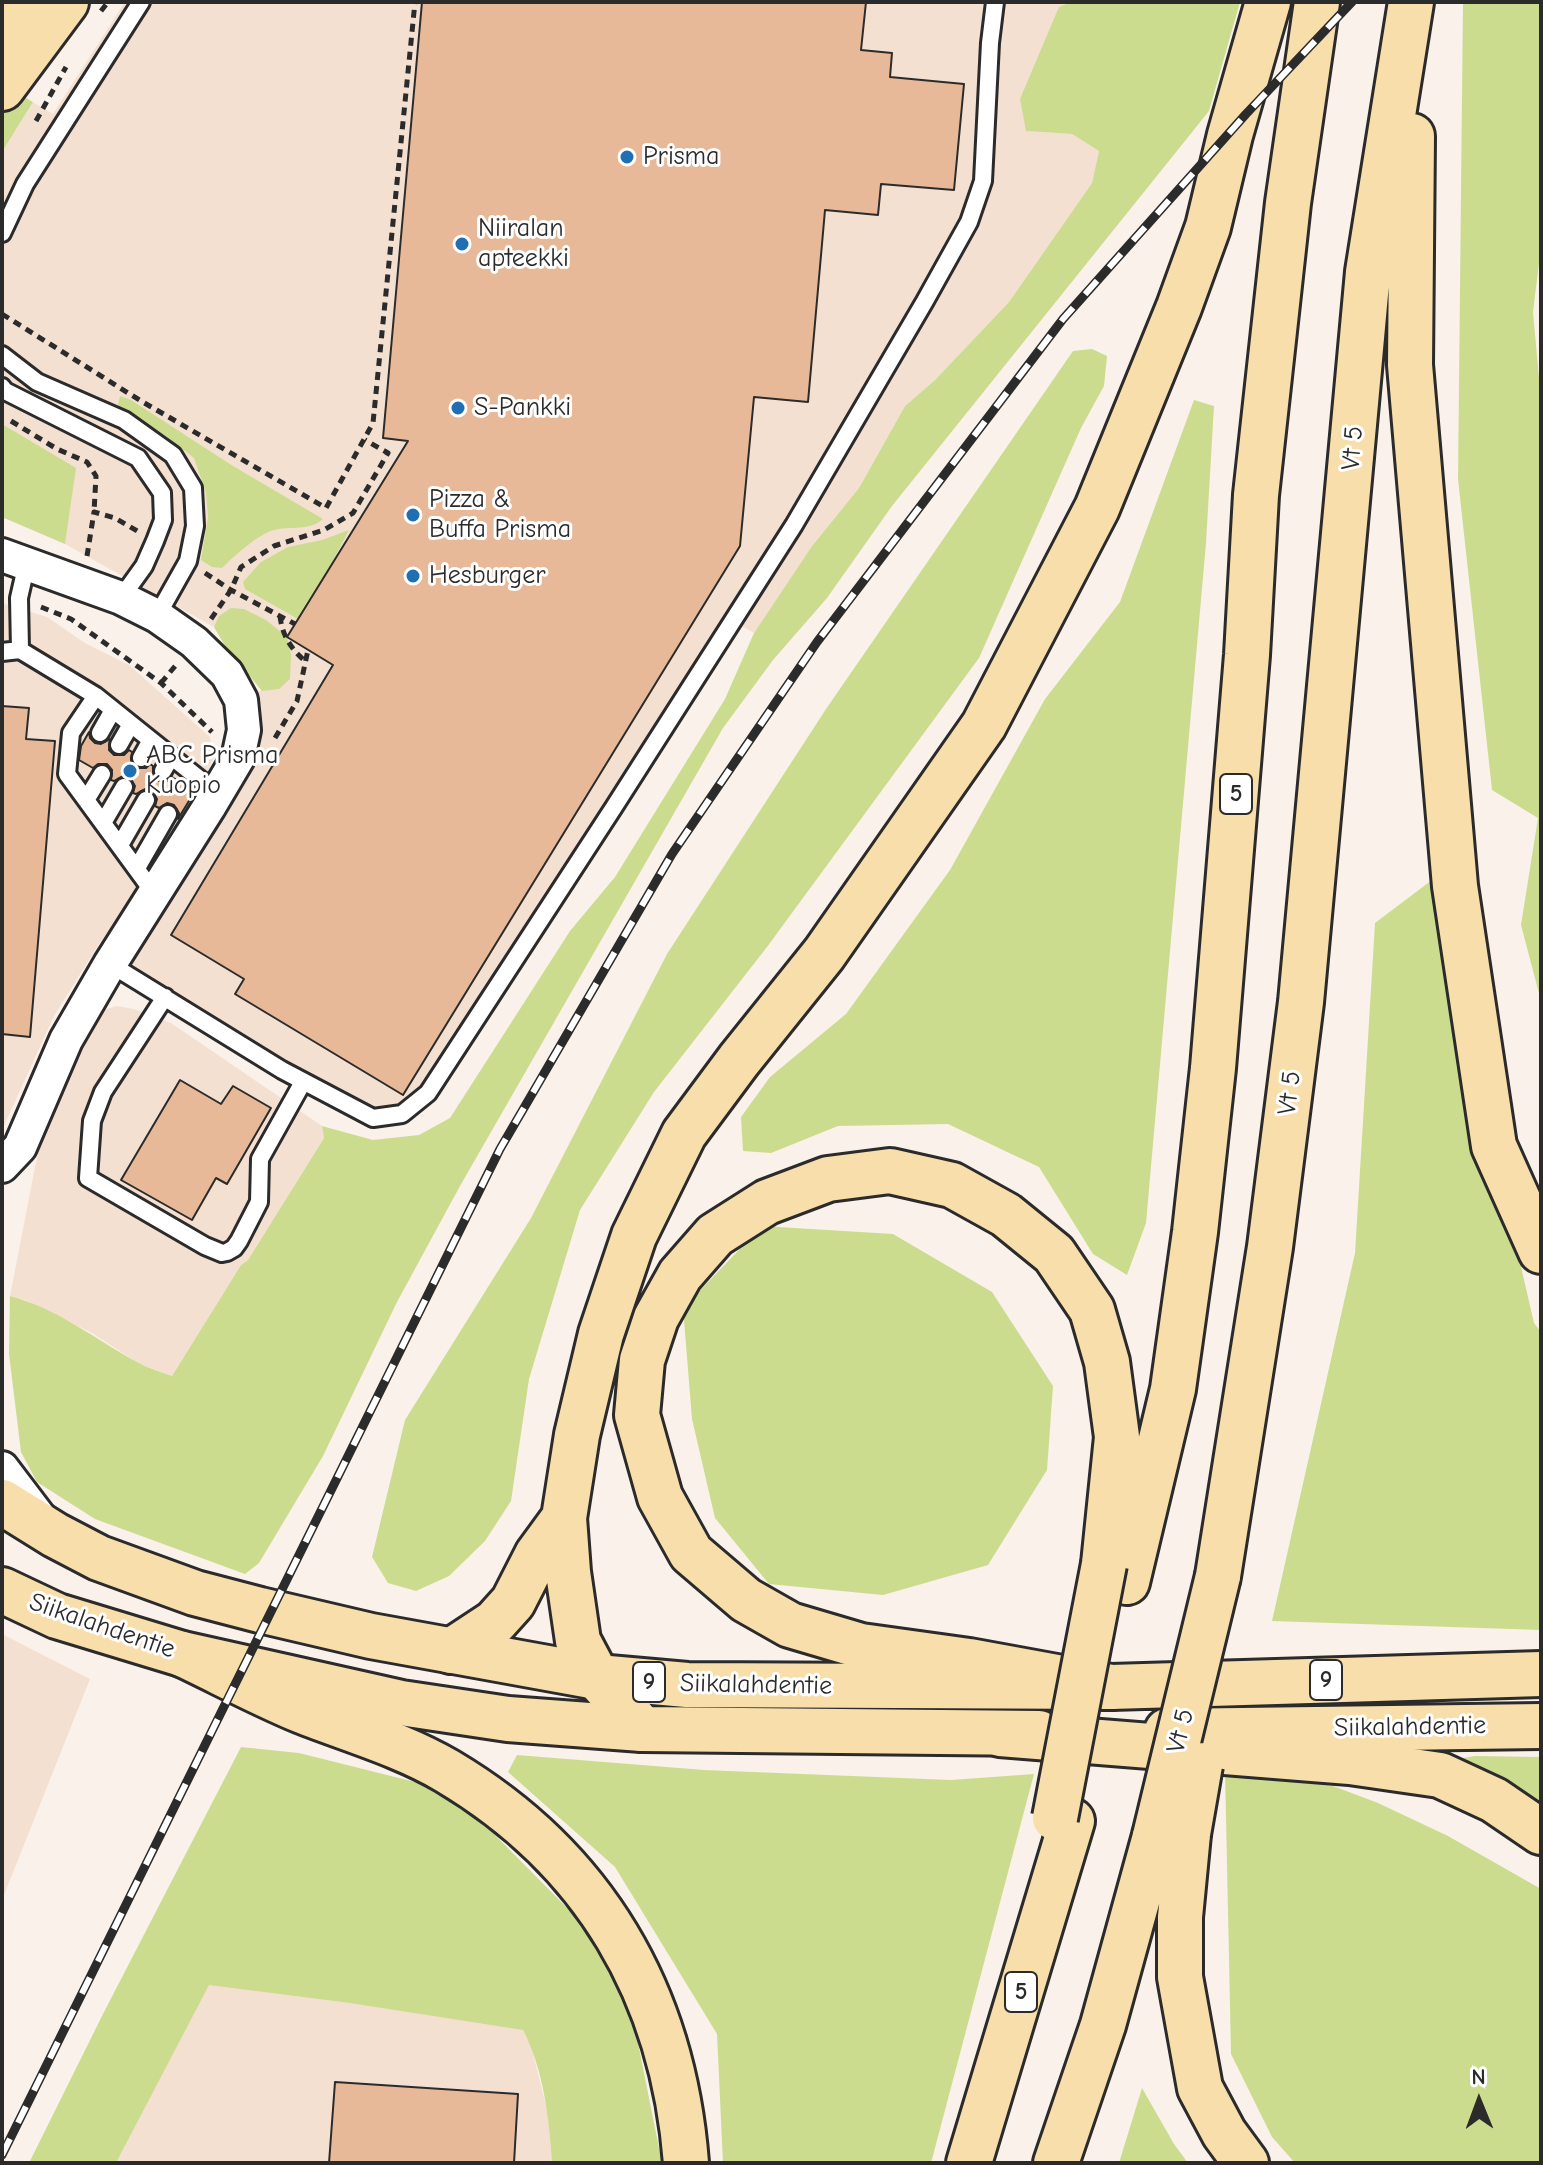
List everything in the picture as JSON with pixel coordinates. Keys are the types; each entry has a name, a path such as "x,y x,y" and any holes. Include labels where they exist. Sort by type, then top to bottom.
{"main road":[{"path":"2,28 18,2"},
{"path":"642,1729 597,1677 578,1641 564,1518 577,1435 601,1334 634,1236 684,1134 824,954 984,725 1097,508 1179,307 1208,227 1230,135 1268,2"},
{"name":"5","path":"967,2163 1063,1819 1116,1573 1173,1389 1195,1232 1213,1068 1245,686 1256,495 1288,203 1317,2"},
{"name":"Vt 5","path":"1172,1835 1224,1576 1244,1413 1270,1247 1301,1002 1368,272 1411,2"},
{"path":"1423,2 1412,144 1410,365 1455,886 1494,1146 1541,1251"},
{"path":"2,88 80,12"},
{"path":"1111,1687 969,1661 861,1646 790,1625 746,1600 691,1553 660,1497 637,1415 642,1360 656,1318 680,1275 715,1235 767,1202 828,1179 890,1171 952,1185 1006,1215 1054,1254 1092,1310 1107,1362 1117,1437 1116,1573"},
{"name":"Siikalahdentie","path":"2,1502 99,1558 195,1593 371,1636 597,1677 687,1685 1111,1687 1541,1674"},
{"path":"451,1651 495,1622 513,1602 537,1555 564,1518"},
{"name":"Siikalahdentie","path":"2,1590 57,1616 182,1654 401,1703 508,1719 642,1729 1000,1734 1541,1726"},
{"path":"182,1654 300,1709 399,1748 447,1771 506,1812 553,1853 599,1907 630,1956 652,2006 674,2077 686,2163"},
{"path":"1000,1734 1350,1762 1440,1775 1494,1800 1541,1832"},
{"path":"1056,2163 1172,1835"},
{"path":"1172,1835 1180,1917 1180,1977 1200,2088 1224,2133 1246,2163"}],"street":[{"path":"8,1153 66,1040 110,964 145,881 217,793 247,763 241,700 227,674 194,642 157,616 121,598 10,560"},
{"path":"2,1468 48,1531"}],"lane":[{"path":"2,233 25,184 141,2"},
{"path":"110,964 303,1082 373,1118 402,1114 428,1093 794,525 969,222 983,181 995,2"},
{"path":"2,355 37,382 124,420 173,455 193,488 195,526 188,561 157,616"},
{"path":"2,387 138,458 162,493 163,520 155,541 144,566 121,598"},
{"path":"10,560 19,598 20,650"},
{"path":"2,652 20,650 96,696 151,740 167,764 188,779 217,793"},
{"path":"96,696 71,733 67,774 145,881"},
{"path":"100,733 113,710"},
{"path":"119,745 131,724"},
{"path":"141,758 151,740"},
{"path":"72,781 82,762"},
{"path":"86,800 102,774"},
{"path":"103,823 124,787"},
{"path":"120,845 146,800"},
{"path":"145,881 168,814"},
{"path":"165,997 103,1092 92,1121 88,1178 205,1246 227,1252 239,1241 259,1202 260,1159 303,1082"}],"path":[{"path":"80,12 108,2"},
{"path":"2,314 141,401 326,508 373,423 415,2"},
{"path":"33,126 72,56"},
{"path":"2,415 24,431 87,462 96,476 94,512"},
{"path":"161,683 231,590 241,567 274,546 324,530 353,513 388,453 365,440"},
{"path":"231,590 295,624"},
{"path":"19,598 71,619 161,683 247,763 297,701 308,650"},
{"path":"280,616 281,627 292,649 305,661"}],"shaded area":[{"path":"125,2 1071,2 1059,7 1027,131 1072,134 1099,151 1092,183 1009,302 935,380 905,406 859,488 812,546 754,633 733,621 428,1093 373,1118 110,964 209,807 241,700 262,690 214,627 65,544 2,517 2,152 33,102 53,114"},
{"path":"2,603 47,617 85,643 129,665 210,737 214,757 198,794 54,1016 2,1130"},
{"path":"117,1006 171,1023 322,1126 324,1138 172,1376 138,1363 92,1333 25,1300 10,1296 43,1126 83,1029 99,1011"},
{"path":"2,1634 90,1679 2,1900"},
{"path":"478,1944 531,2046 548,2114 552,2163 116,2163 208,1985"}],"green space":[{"path":"1071,2 1240,2 1209,111 892,506 827,598 773,660 723,728 460,1186 397,1302 323,1456 259,1563 245,1574 95,1519 37,1482 21,1452 9,1354 10,1296 44,1308 137,1362 172,1376 324,1138 322,1126 373,1140 419,1135 450,1118 570,931 615,877 725,699 754,633 812,546 859,488 905,406 935,380 1009,302 1092,183 1099,151 1072,134 1026,131 1020,99 1059,7"},
{"path":"1463,2 1541,2 1541,247 1533,312 1541,400 1541,1001 1521,925 1538,818 1492,790 1458,479"},
{"path":"14,91 33,102 2,152 2,108"},
{"path":"1092,349 1107,356 1104,386 1081,428 979,658 767,947 654,1092 580,1210 529,1379 511,1501 485,1541 449,1576 416,1591 388,1583 372,1557 405,1420 531,1218 667,954 826,709 1073,351"},
{"path":"120,396 323,519 312,525 274,530 260,536 222,568 212,567 201,560 208,517 206,493 194,458 118,405"},
{"path":"1194,400 1214,406 1206,543 1146,1223 1127,1275 1093,1254 1039,1167 948,1124 838,1126 771,1153 743,1151 741,1117 770,1077 846,1014 950,870 1045,699 1120,602"},
{"path":"2,424 76,468 65,544 2,517"},
{"path":"349,530 298,619 245,589 243,582 261,562 288,547"},
{"path":"231,608 244,609 266,620 287,637 291,655 290,679 279,689 262,691 224,644 214,627 219,616"},
{"path":"1432,880 1534,1323 1541,1332 1541,1630 1272,1621 1355,1253 1375,923"},
{"path":"762,1226 893,1234 992,1292 1053,1386 1047,1470 988,1565 883,1595 769,1584 715,1518 692,1419 683,1308"},
{"path":"241,1747 299,1753 435,1787 491,1831 583,1924 632,2013 662,2163 552,2163 541,2078 523,2030 209,1985 116,2163 29,2163"},
{"path":"517,1755 704,1770 951,1780 1034,1774 931,2163 723,2163 717,2034 615,1867 508,1772"},
{"path":"1475,1756 1541,1757 1541,1809 1444,1761"},
{"path":"1225,1770 1333,1786 1448,1836 1541,1889 1541,2159 1538,2163 1295,2163 1272,2137 1231,2054"},
{"path":"1142,2088 1174,2144 1188,2163 1119,2163"}],"building":[{"path":"422,2 866,2 861,50 892,53 890,77 964,84 954,190 881,184 878,215 825,210 808,402 754,397 740,546 403,1095 235,994 244,979 171,935 333,665 287,637 408,441 383,438"},
{"path":"2,706 29,708 26,739 55,741 30,1037 2,1034"},
{"path":"89,732 95,743 101,744 110,739 109,750 114,755 124,755 129,750 132,752 131,763 136,768 153,766 153,776 158,781 168,781 172,777 195,791 178,819 179,813 174,805 155,806 157,799 152,791 145,789 133,793 135,786 130,778 123,776 111,780 112,770 107,764 98,764 93,768 79,760 81,746"},
{"path":"180,1080 221,1104 233,1086 271,1108 227,1184 216,1178 192,1220 121,1180"},
{"path":"335,2082 518,2094 514,2163 329,2163"}],"railway":[{"path":"2,2155 500,1149 672,854 817,642 1063,319 1246,114 1352,2"}],"place":[{"name":"Prisma","path":"627,157"},
{"name":"Niiralan apteekki","path":"462,244"},
{"name":"S-Pankki","path":"458,408"},
{"name":"Pizza & Buffa Prisma","path":"413,515"},
{"name":"Hesburger","path":"413,576"},
{"name":"ABC Prisma Kuopio","path":"130,771"}]}
